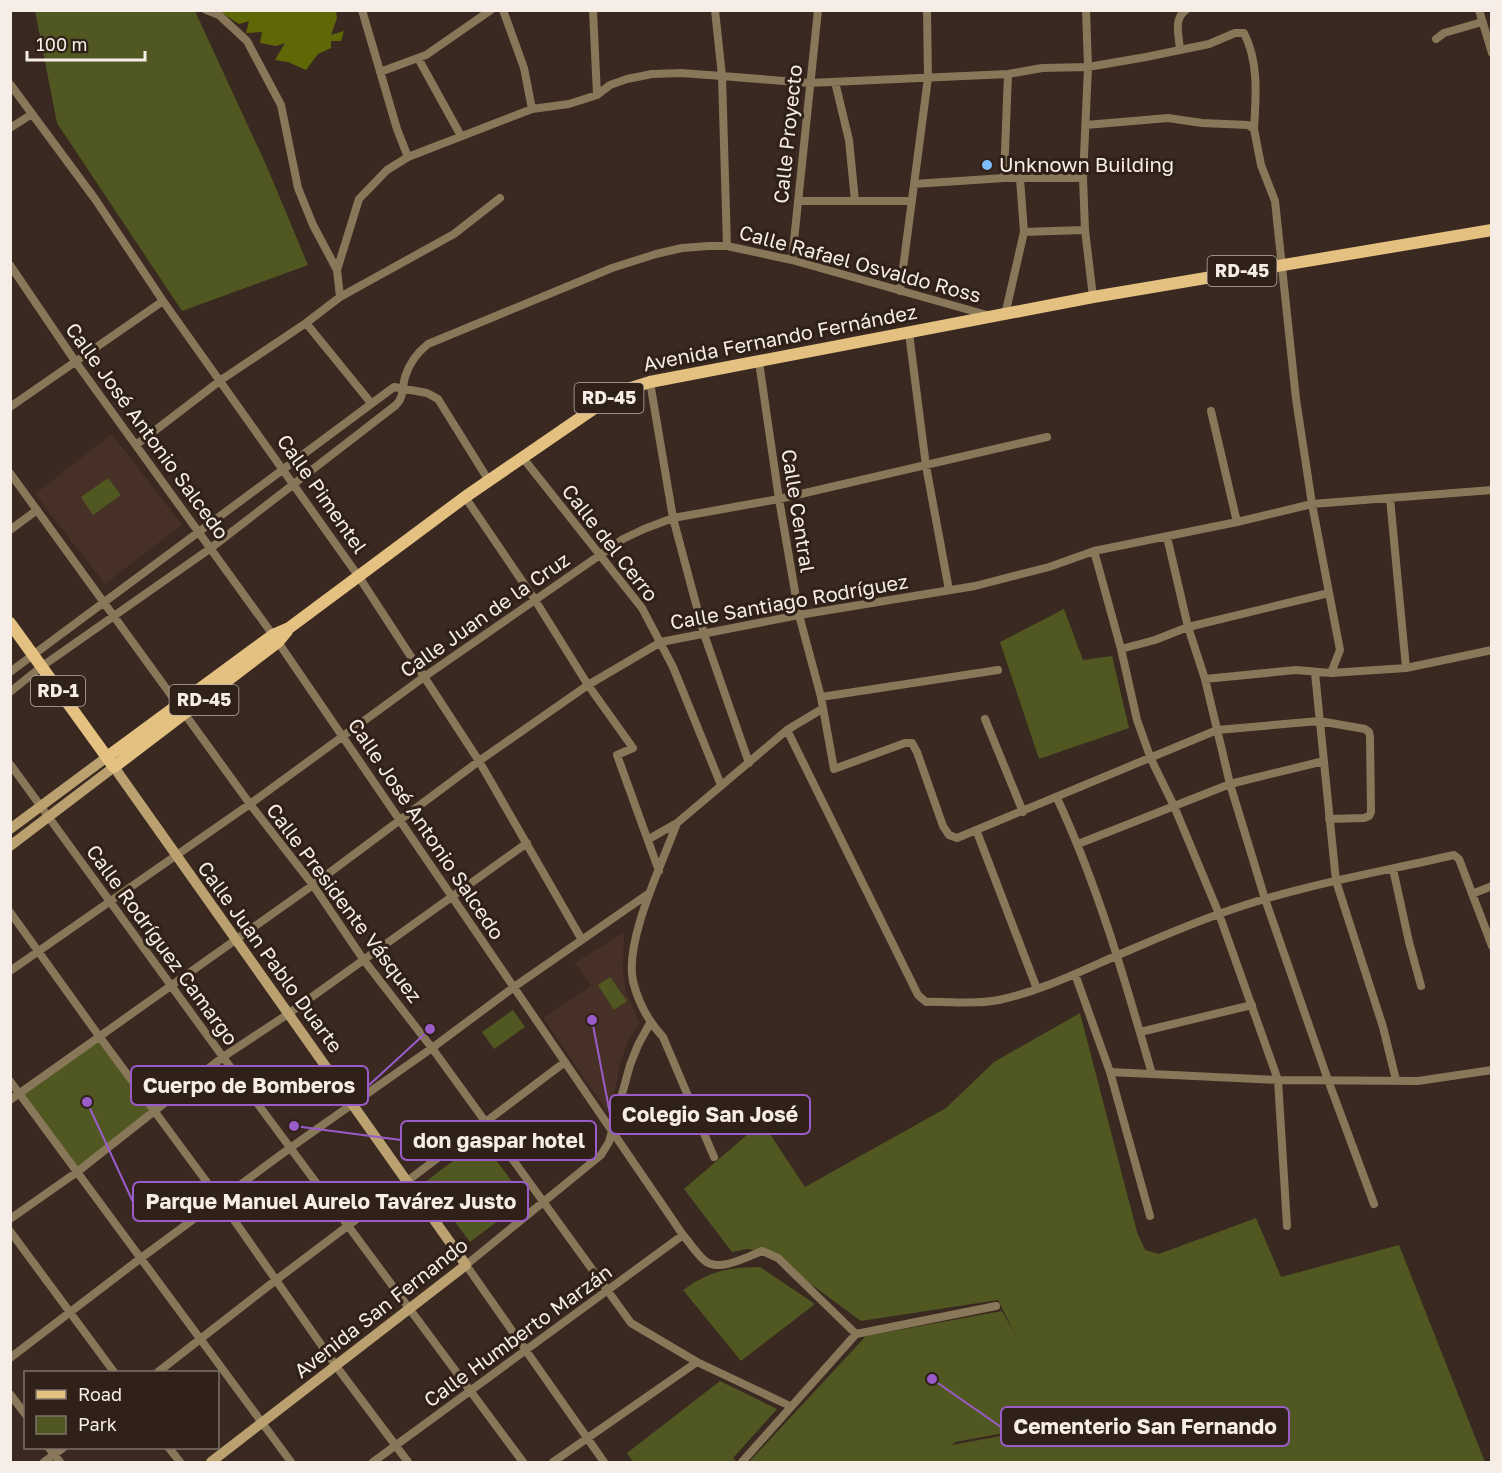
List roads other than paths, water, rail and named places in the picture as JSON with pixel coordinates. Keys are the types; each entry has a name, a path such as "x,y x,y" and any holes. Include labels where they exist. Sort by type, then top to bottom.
{"main road":[{"name":"RD-45","path":"999,316 1093,297 1491,230"},
{"name":"Avenida Fernando Fernández","path":"110,762 465,497 618,392 650,382 999,316"},
{"name":"RD-1","path":"10,623 110,762"}],"street":[{"path":"206,10 219,15 247,41 281,105 298,188 313,225 337,270 340,297"},
{"path":"362,10 397,129 408,157"},
{"path":"380,72 426,55 491,10"},
{"path":"503,10 524,68 532,109"},
{"path":"593,10 597,95"},
{"path":"715,10 722,76 727,246"},
{"name":"Calle Proyecto","path":"792,260 818,10"},
{"path":"900,291 928,78 927,10"},
{"path":"1086,10 1088,67 1083,178 1085,230 1093,297"},
{"path":"1180,50 1177,21 1179,15 1186,10"},
{"path":"1479,10 1486,26 1491,53"},
{"path":"1436,39 1444,33 1486,26"},
{"path":"337,270 359,199 387,170 408,157 532,109 569,104 597,95 610,85 627,79 652,74 681,73 809,83 1008,74 1042,68 1088,67 1209,44 1235,33 1244,33 1249,42 1255,71 1254,129 1261,165 1275,201 1296,399 1312,504 1340,650 1331,673"},
{"path":"418,58 461,136"},
{"path":"1004,178 1008,74"},
{"path":"835,82 849,140 855,201"},
{"name":"Calle Pimentel","path":"11,84 359,577 480,761 582,940"},
{"path":"10,128 32,114"},
{"path":"1086,125 1168,118 1202,123 1248,125 1254,129"},
{"path":"914,184 1004,178 1083,178"},
{"path":"999,316 1024,232 1020,179"},
{"path":"136,445 220,380 306,323 340,297 454,234 500,198"},
{"path":"798,201 912,201"},
{"path":"1024,232 1085,230"},
{"name":"Calle Rafael Osvaldo Ross","path":"10,692 41,667 211,548 396,405 402,397 406,373 418,353 428,344 612,268 682,248 727,246 792,260 999,316"},
{"name":"Calle José Antonio Salcedo","path":"12,269 75,361 276,638 683,1234 706,1262 714,1266 762,1251 778,1258 856,1334"},
{"path":"10,406 163,301"},
{"path":"306,323 371,404"},
{"path":"909,333 926,466 949,590"},
{"name":"Calle Central","path":"759,362 799,615 821,697 834,769 905,743 912,743 948,835 957,838 977,832"},
{"path":"650,382 673,518 704,634 748,763"},
{"path":"10,672 394,387 427,393 438,399 489,481"},
{"path":"1211,411 1237,522"},
{"name":"Calle Juan de la Cruz","path":"10,971 250,804 622,539 673,518 779,499 1047,437"},
{"name":"Calle del Cerro","path":"523,458 642,608 673,667 722,785"},
{"name":"Calle Presidente Vásquez","path":"10,472 250,804 313,885 363,959 432,1048 631,1323 697,1362 790,1406"},
{"name":"Calle Santiago Rodríguez","path":"10,1100 313,885 480,761 588,686 661,642 799,615 1013,578 1094,551 1312,504 1491,490"},
{"path":"465,497 536,600 588,686 633,748 617,755 659,871"},
{"path":"1390,498 1406,668"},
{"path":"10,530 37,510"},
{"path":"1167,537 1188,627 1205,679 1230,784 1265,899 1374,1204"},
{"path":"1094,551 1121,649 1137,720 1151,759 1174,806 1220,914 1278,1080 1287,1226"},
{"path":"1121,649 1155,640 1188,627 1329,593"},
{"path":"1205,679 1296,670 1331,673 1406,668 1491,650"},
{"path":"821,697 998,670"},
{"path":"1315,673 1336,881 1383,1027 1396,1080"},
{"path":"649,839 677,823 787,730 822,709"},
{"path":"985,719 1023,812"},
{"path":"1037,989 977,832 1216,730 1319,720 1365,729 1369,732 1370,737 1371,812 1369,816 1329,819"},
{"path":"787,730 918,995 926,1002 983,1002 1037,989 1220,914 1265,899 1457,855 1491,946"},
{"path":"1078,844 1230,784 1324,760"},
{"name":"Avenida Fernando Fernández","path":"10,829 41,806 110,762"},
{"name":"Avenida Fernando Fernández","path":"10,846 110,762"},
{"name":"Calle Juan Pablo Duarte","path":"110,762 604,1462"},
{"name":"Calle Rodríguez Camargo","path":"10,764 111,900 223,1058 523,1462"},
{"path":"1057,798 1078,844 1118,955 1152,1074"},
{"path":"677,823 648,894 636,942 633,980 650,1023 663,1037 714,1157"},
{"path":"10,1219 77,1172 223,1058 527,843"},
{"path":"652,849 667,851"},
{"path":"1393,869 1408,942 1421,986"},
{"path":"1472,894 1491,886"},
{"path":"10,1358 290,1148 648,894"},
{"path":"10,912 220,1200 336,1366 408,1462"},
{"path":"1075,974 1110,1072 1150,1216"},
{"path":"1140,1032 1252,1005"},
{"name":"Avenida San Fernando","path":"211,1462 410,1310 601,1155 609,1142 638,1045 650,1023"},
{"path":"159,1371 484,1121 565,1062"},
{"path":"1110,1072 1278,1080 1418,1081 1491,1070"},
{"path":"10,1081 291,1462"},
{"path":"10,1231 113,1371"},
{"name":"Calle Humberto Marzán","path":"373,1462 683,1234"},
{"path":"742,1462 856,1334 996,1306"},
{"path":"553,1462 697,1362"},
{"path":"10,1394 24,1412"},
{"path":"170,1449 180,1462"},
{"path":"44,1462 52,1451 60,1462"}],"place":[{"name":"Unknown Building","path":"987,165"},
{"name":"Colegio San José","path":"592,1020"},
{"name":"Cuerpo de Bomberos","path":"430,1029"},
{"name":"Parque Manuel Aurelo Tavárez Justo","path":"87,1102"},
{"name":"don gaspar hotel","path":"294,1126"},
{"name":"Cementerio San Fernando","path":"932,1379"}]}
